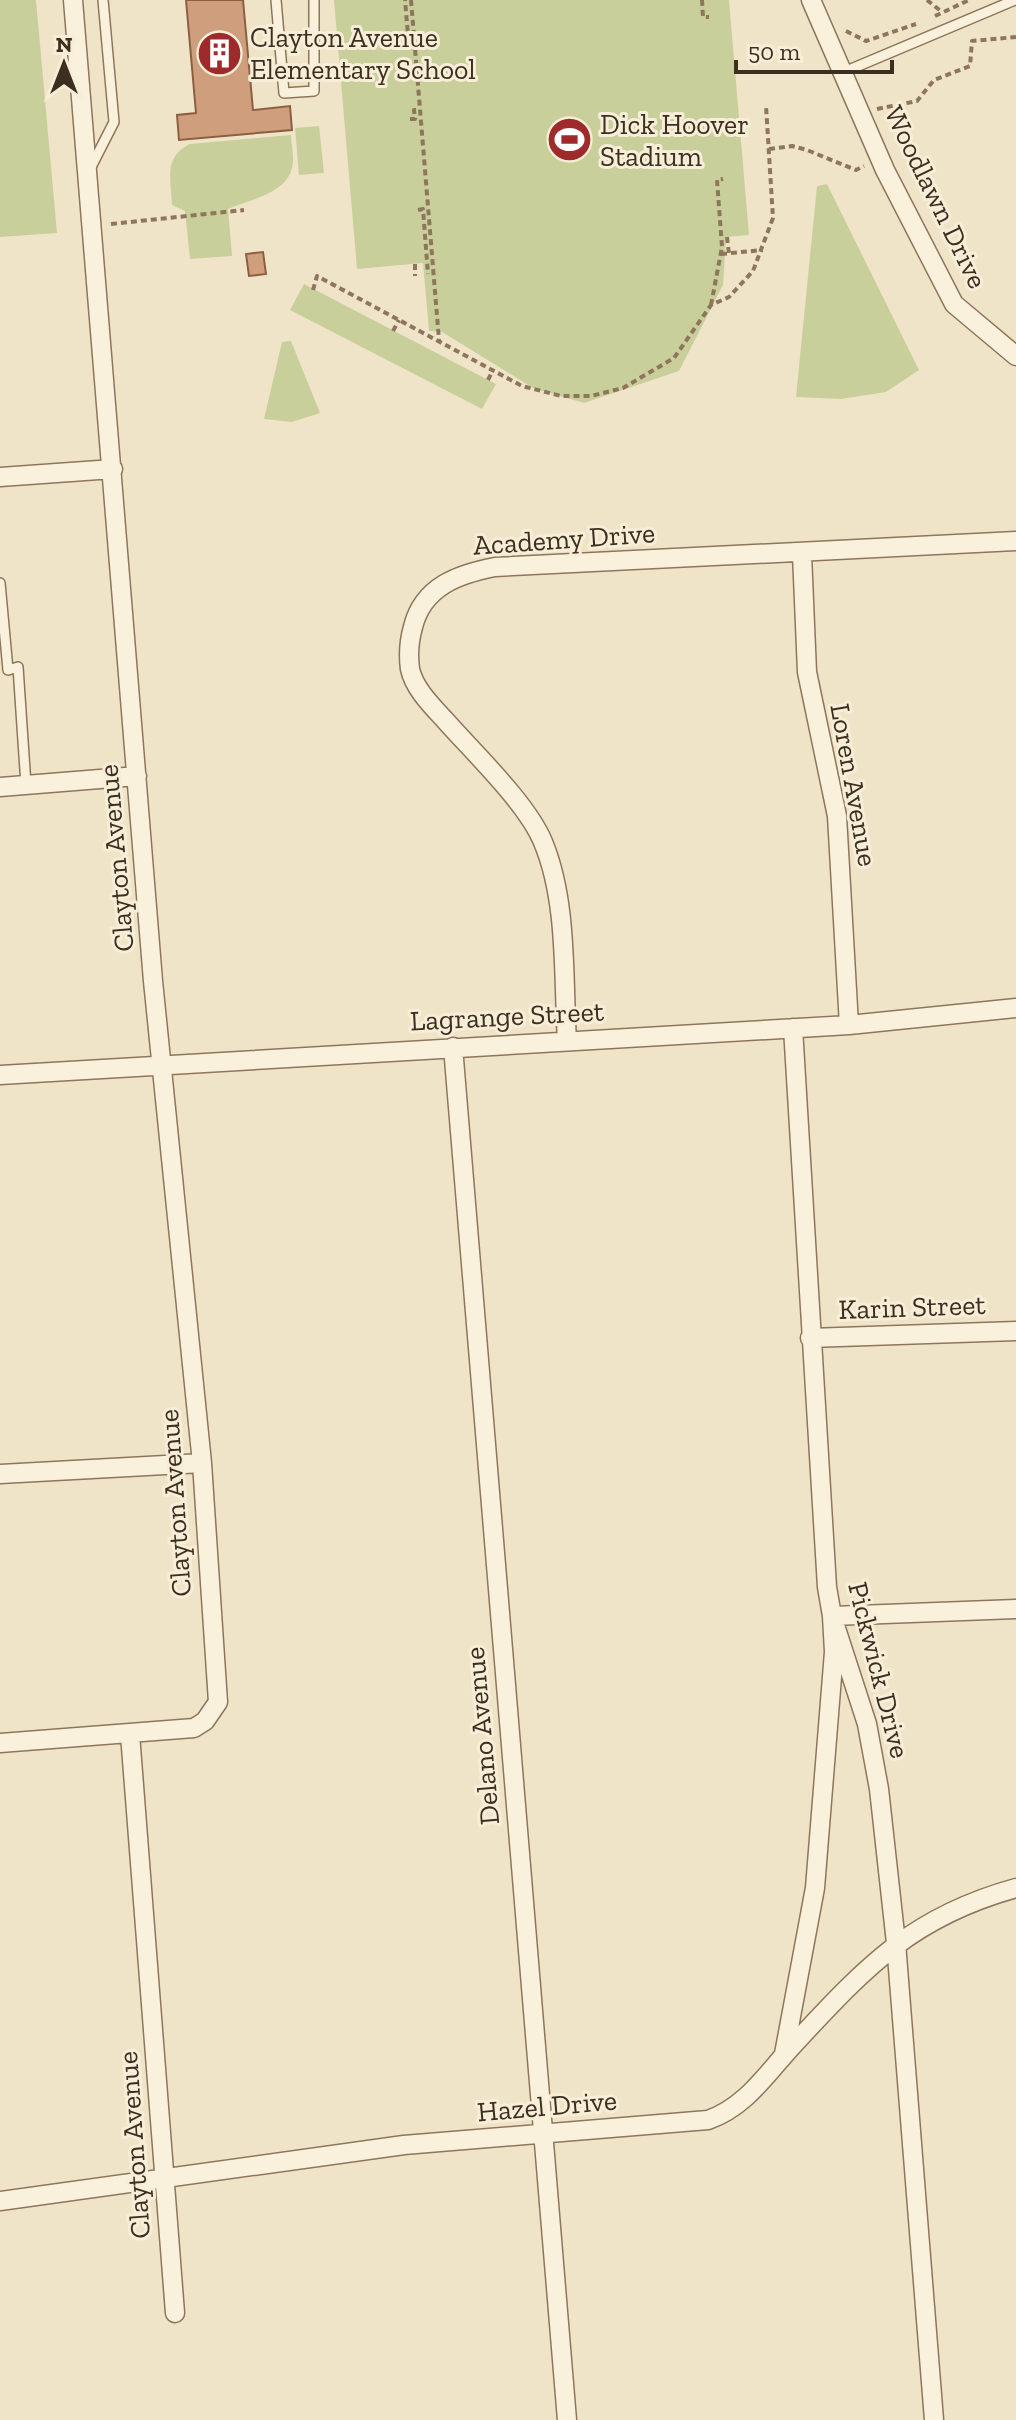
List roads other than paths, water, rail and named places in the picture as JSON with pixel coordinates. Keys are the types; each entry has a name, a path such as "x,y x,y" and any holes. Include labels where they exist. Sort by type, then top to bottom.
{"street":[{"name":"Clayton Avenue","path":"73,0 137,776 202,1463 218,1702 194,1728 130,1734 175,2313"},
{"name":"Woodlawn Drive","path":"811,0 885,170 954,304 1016,356"},
{"path":"0,477 113,469"},
{"name":"Academy Drive","path":"567,1041 558,911 552,867 542,839 512,796 424,696 411,671 409,644 416,616 434,591 459,575 495,567 1016,541"},
{"name":"Loren Avenue","path":"802,554 807,672 838,832 849,1025"},
{"path":"0,787 137,776"},
{"name":"Lagrange Street","path":"0,1075 849,1025 1016,1008"},
{"name":"Pickwick Drive","path":"793,1028 827,1587 832,1616 867,1724 879,1789 896,1943 934,2420"},
{"name":"Delano Avenue","path":"453,1047 567,2420"},
{"name":"Karin Street","path":"810,1338 1016,1331"},
{"path":"0,1474 202,1463"},
{"path":"784,2056 815,1888 833,1662 832,1616 1016,1609"},
{"path":"0,1743 130,1734"},
{"name":"Hazel Drive","path":"0,2201 404,2145 708,2120 740,2105 858,1976 896,1943 971,1900 1016,1888"}],"lane":[{"path":"88,174 114,122 103,0"},
{"path":"276,0 284,93 295,94 314,91 314,0"},
{"path":"844,72 1015,0"},
{"path":"0,583 8,670 18,667 26,785"}],"place":[{"name":"Clayton Avenue Elementary School","path":"219,53"},
{"name":"Dick Hoover Stadium","path":"569,140"}]}
